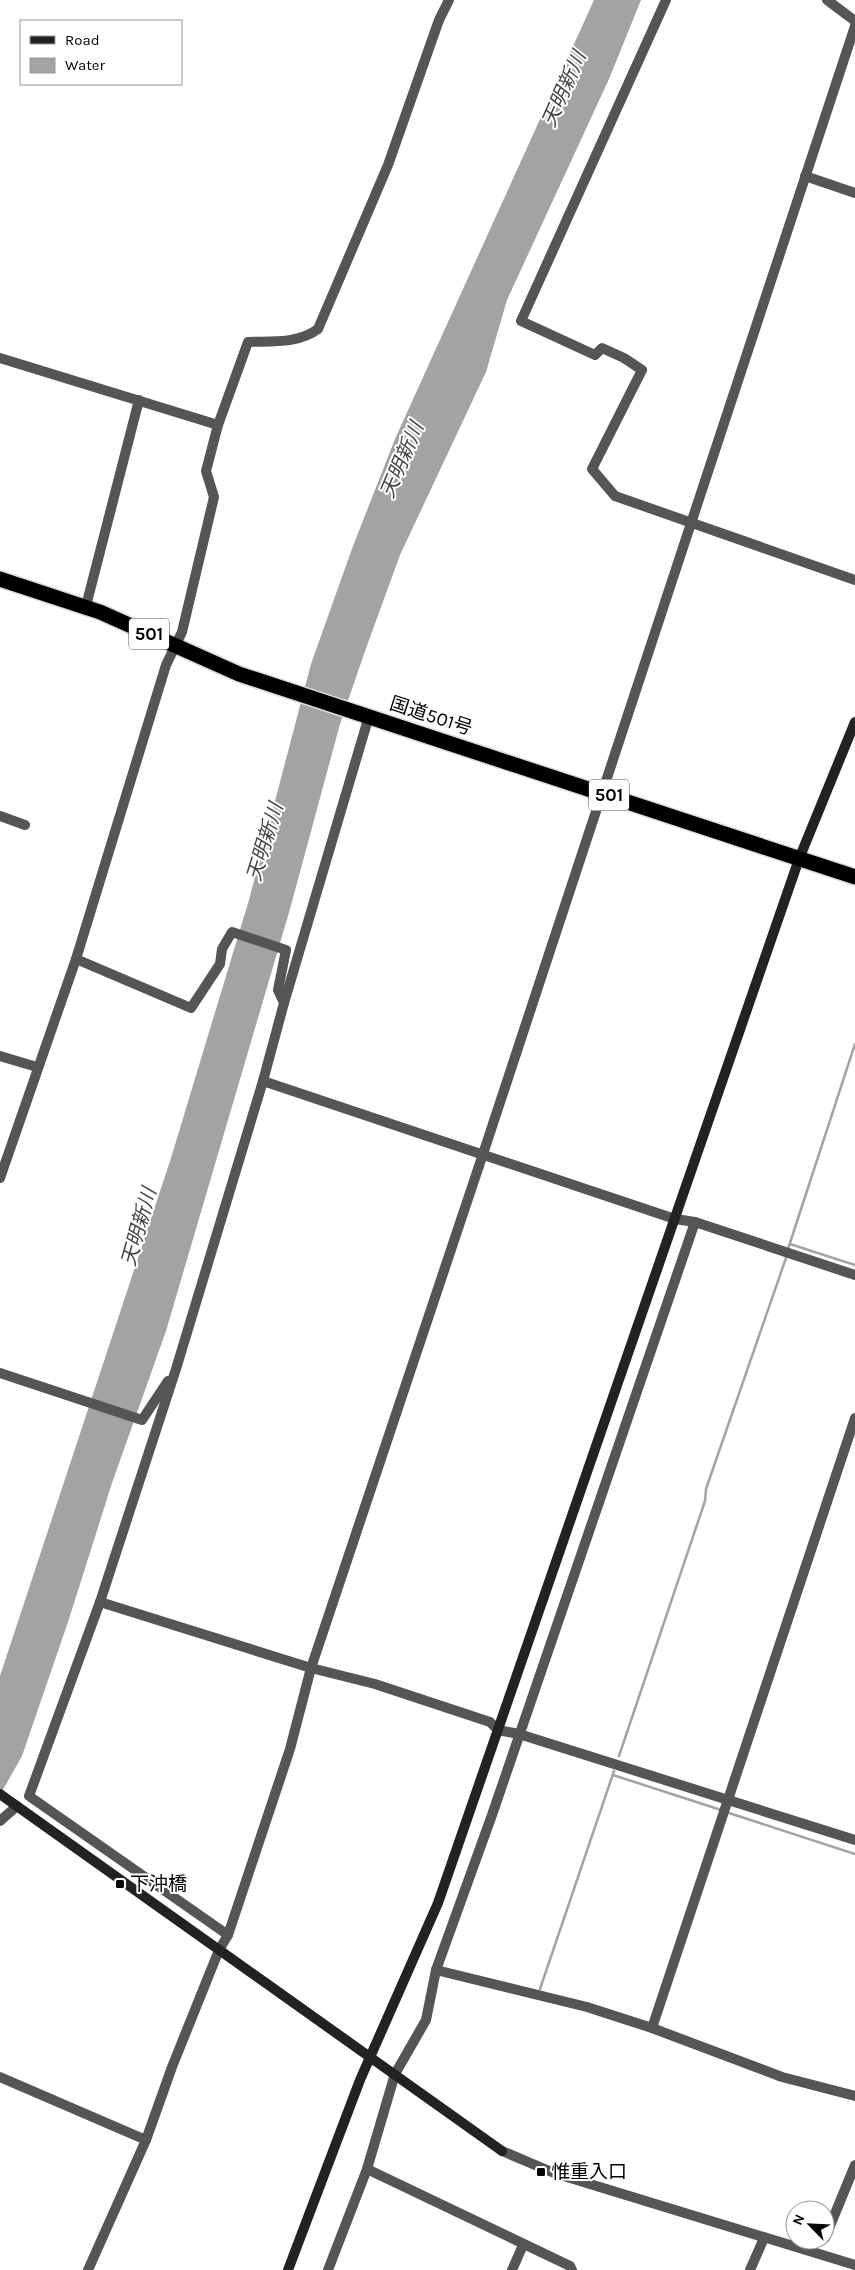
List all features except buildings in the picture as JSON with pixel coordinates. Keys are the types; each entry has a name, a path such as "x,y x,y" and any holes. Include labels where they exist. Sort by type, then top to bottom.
{"highway":[{"name":"国道501号","path":"0,579 86,606 239,674 855,877"}],"street":[{"path":"0,1178 76,959 166,664 182,632 214,497 206,471 218,425 248,342 298,339 308,336 318,328 388,165 439,20 449,0"},
{"path":"666,0 521,321 594,355 602,348 624,358 642,370 592,468 615,496 855,580"},
{"path":"827,0 855,21"},
{"path":"88,2270 146,2140 172,2067 219,1950 228,1935 290,1749 311,1668 483,1154 855,26"},
{"path":"805,176 855,193"},
{"path":"0,358 218,425"},
{"path":"86,606 139,400"},
{"path":"228,1935 29,1796 100,1602 176,1369 263,1081 366,715"},
{"path":"288,2270 370,2056 438,1903 800,859 855,722"},
{"path":"0,816 25,825"},
{"path":"76,959 191,1008 220,964 222,949 232,932 286,950 278,990 284,1002"},
{"path":"0,1056 37,1067"},
{"path":"263,1081 675,1219 695,1222 855,1275"},
{"path":"328,2270 367,2169 394,2074 426,2020 436,1970 470,1879 695,1222"},
{"path":"0,1373 142,1420 176,1369"},
{"path":"652,2028 855,1418"},
{"path":"100,1602 311,1668 375,1684 490,1722 498,1730 520,1734 728,1798 855,1840"},
{"path":"0,1794 502,2151 554,2173 855,2265"},
{"path":"0,1821 13,1803"},
{"path":"436,1970 587,2007 652,2028 782,2077 855,2096"},
{"path":"0,2077 146,2140"},
{"path":"835,2214 855,2165"},
{"path":"367,2169 570,2266 572,2270"},
{"path":"750,2270 764,2238"},
{"path":"512,2270 523,2245"},
{"path":"818,2255 820,2250"}],"water":[{"name":"天明新川","path":"594,0 641,0 609,79 507,300 486,372 400,555 365,651 340,724 290,909 166,1331 112,1483 69,1619 22,1756 0,1795 0,1676 171,1158 249,900 311,664 353,546 395,439"}],"waterway":[{"path":"788,1249 855,1044"},
{"path":"790,1244 855,1265"},
{"path":"619,1756 705,1501 706,1489 787,1255"},
{"path":"540,1989 614,1771"},
{"path":"613,1775 721,1810"},
{"path":"726,1812 855,1854"}],"place":[{"name":"下沖橋","path":"120,1884"},
{"name":"惟重入口","path":"541,2172"}]}
